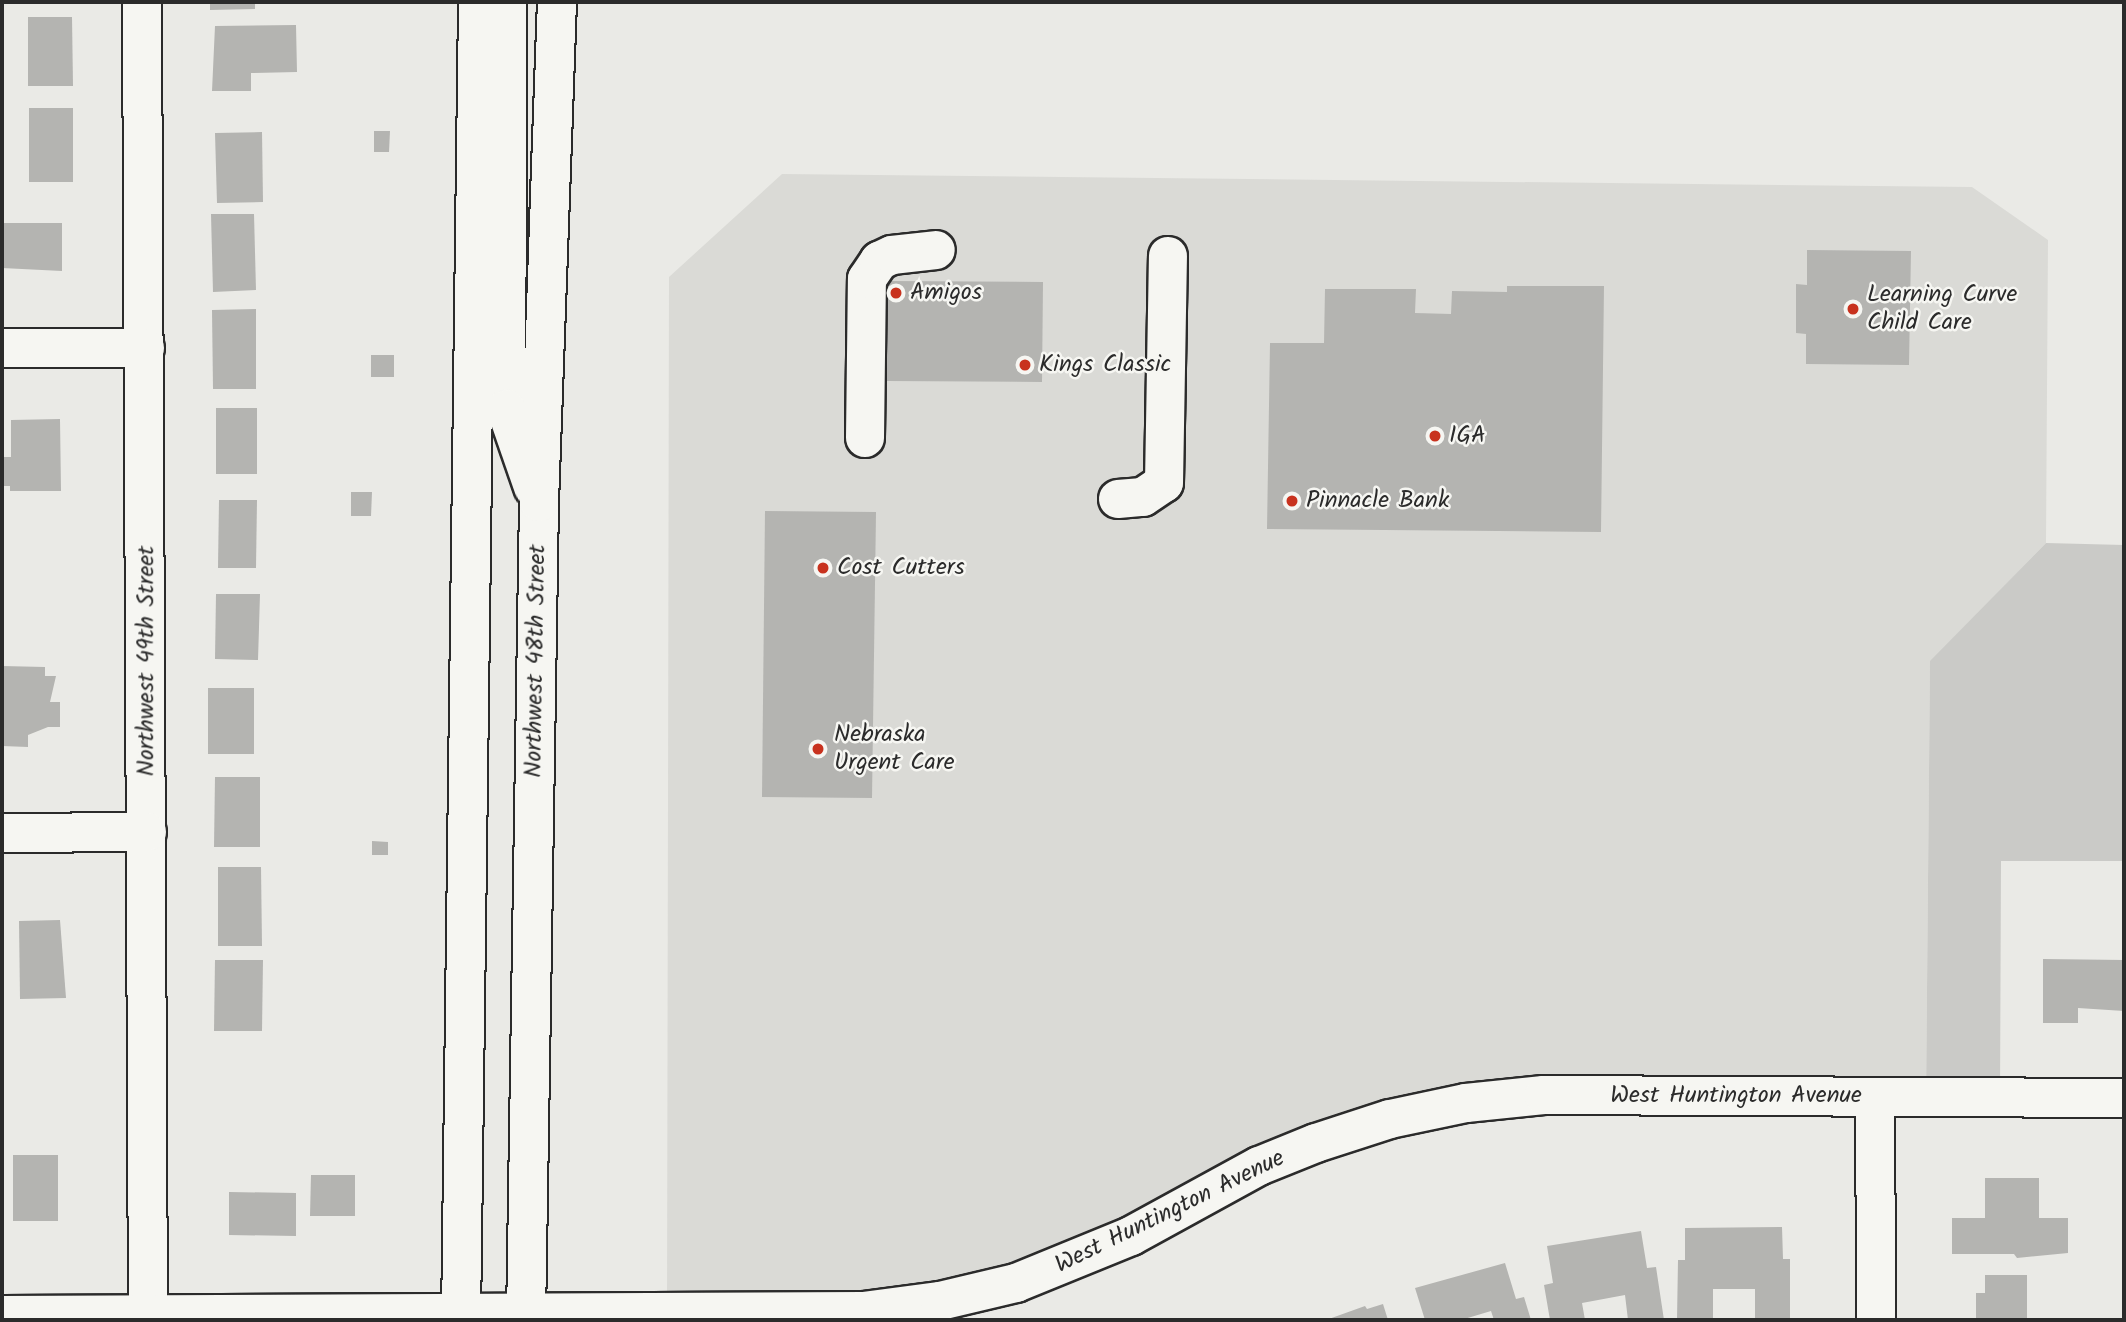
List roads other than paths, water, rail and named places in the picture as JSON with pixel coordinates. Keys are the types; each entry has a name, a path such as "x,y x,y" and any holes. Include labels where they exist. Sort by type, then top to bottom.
{"street":[{"name":"Northwest 49th Street","path":"142,2 148,1317"},
{"path":"461,1316 478,2"},
{"path":"507,2 506,409 539,502"},
{"name":"Northwest 48th Street","path":"526,1316 539,502 557,2"},
{"path":"864,438 867,279 879,261 892,255 936,250"},
{"path":"1118,499 1143,498 1164,483 1168,256"},
{"path":"2,348 145,348"},
{"path":"2,833 147,832"},
{"name":"West Huntington Avenue","path":"2,1315 526,1316 837,1311 940,1301 1016,1283 1074,1262 1174,1215 1259,1166 1316,1143 1390,1119 1466,1103 1544,1095 2124,1098"},
{"path":"1875,1097 1876,1320"}],"place":[{"name":"Amigos","path":"896,293"},
{"name":"Learning Curve Child Care","path":"1853,309"},
{"name":"Kings Classic","path":"1025,365"},
{"name":"IGA","path":"1435,436"},
{"name":"Pinnacle Bank","path":"1292,501"},
{"name":"Cost Cutters","path":"823,568"},
{"name":"Nebraska Urgent Care","path":"818,749"}]}
